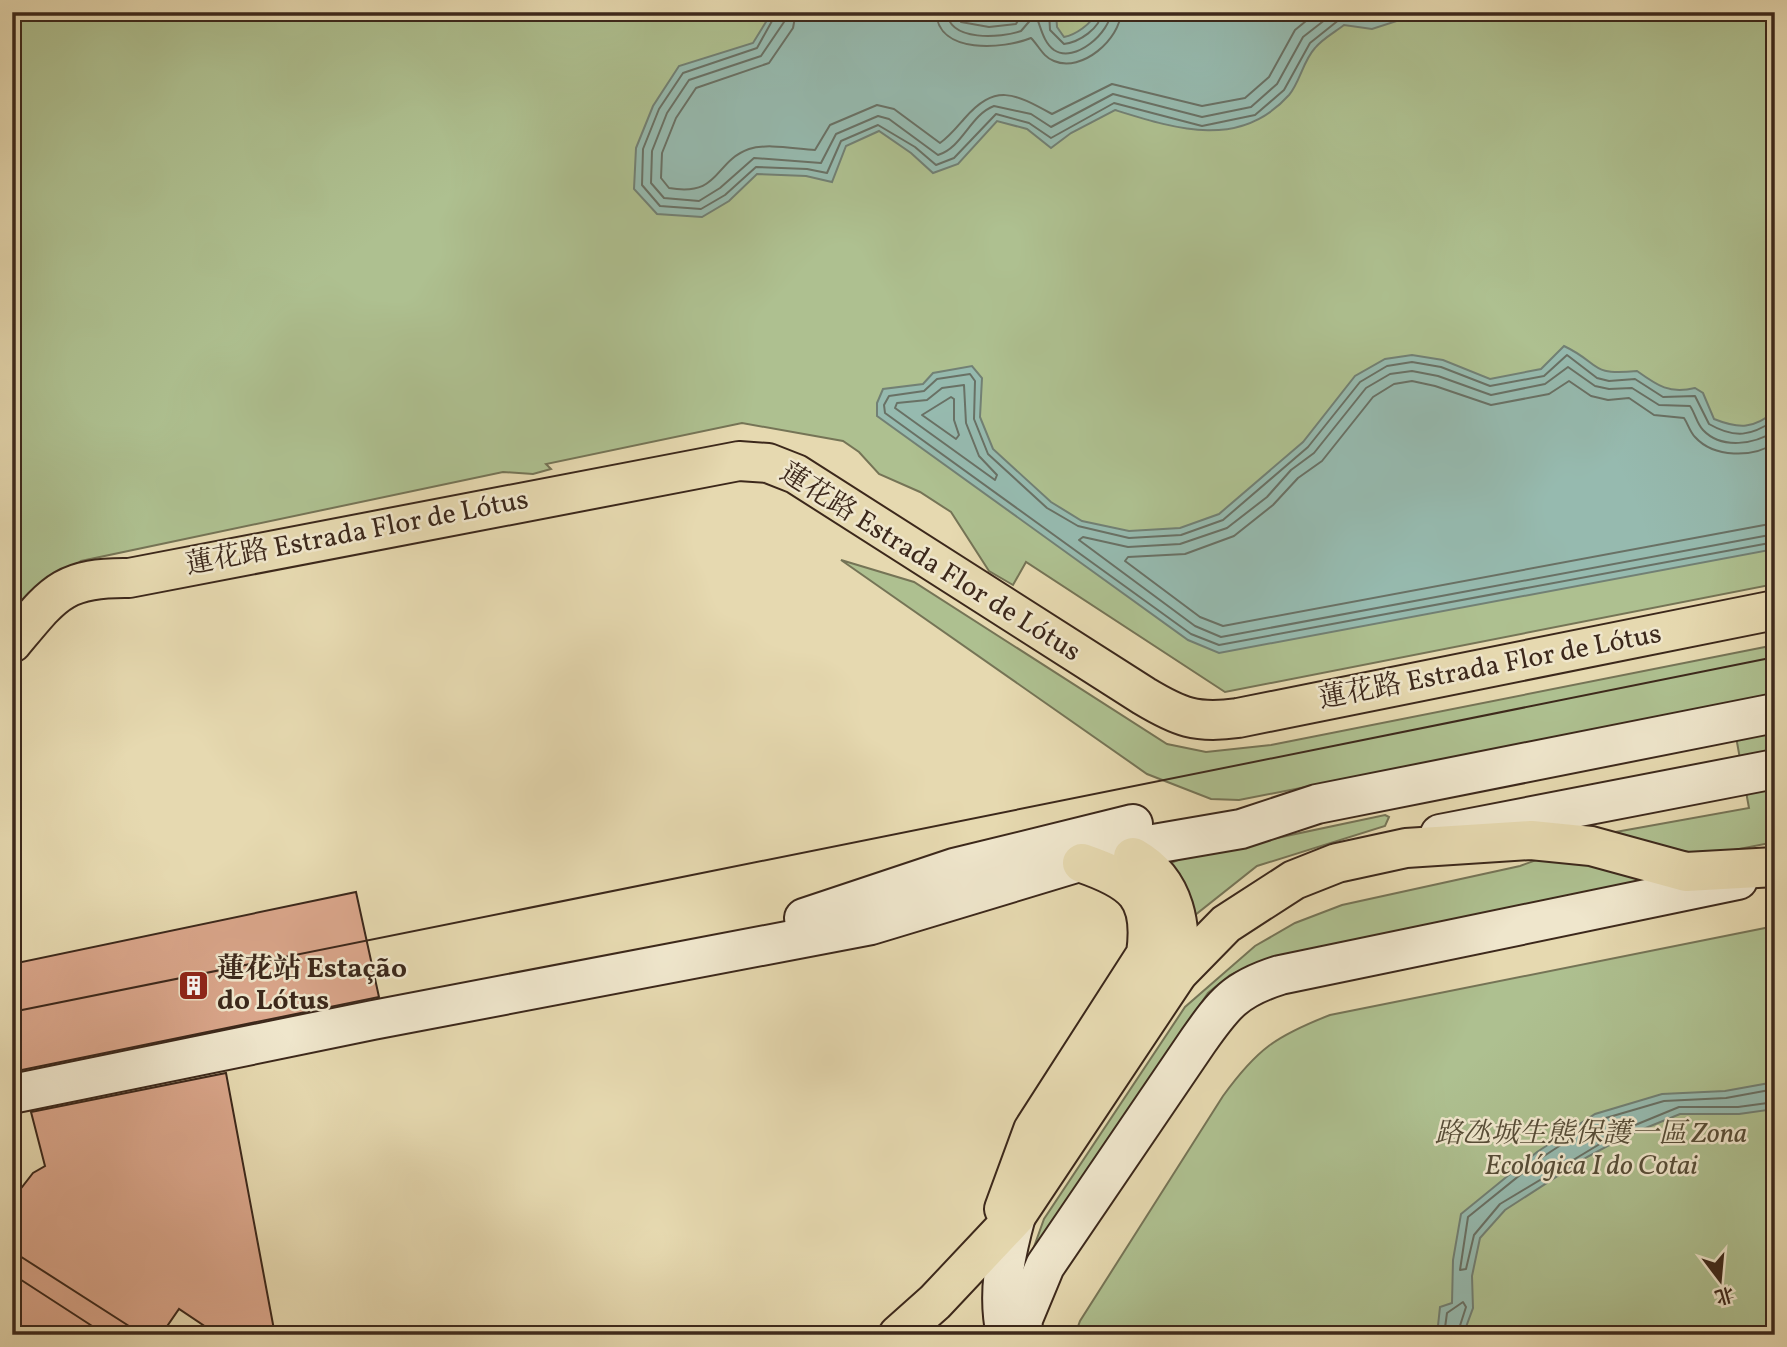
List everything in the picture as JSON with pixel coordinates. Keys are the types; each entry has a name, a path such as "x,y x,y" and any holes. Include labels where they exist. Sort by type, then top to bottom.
{"main road":[{"name":"蓮花路 Estrada Flor de Lótus","path":"12,643 51,598 83,581 130,578 739,461 768,463 796,474 1143,696 1181,717 1199,721 1238,718 1775,610"},
{"path":"707,955 897,886 1070,837 1130,824 1317,804 1770,714"},
{"path":"1406,848 1446,832 1775,769"},
{"path":"12,1094 707,955 871,925 1119,850 1241,829 1317,804"},
{"path":"898,1335 935,1302 1005,1228 1178,973 1226,923 1274,891 1337,863 1406,848 1531,840 1591,846 1686,872 1775,869"},
{"path":"1119,850 1149,868 1173,902 1180,934 1178,973"},
{"path":"1006,1335 1000,1296 1011,1183 1033,1130 1146,954 1149,920 1139,895 1115,874 1082,863"},
{"path":"1022,1335 1023,1319 1045,1266 1220,1009 1239,990 1280,975 1775,869"}],"green space":[{"path":"12,12 1775,12 1775,584 1225,692 1026,562 1013,585 989,571 951,512 920,492 879,474 859,452 843,441 742,423 546,464 551,469 533,474 503,472 81,561 30,599 12,621"},
{"path":"841,560 914,582 1167,744 1206,752 1271,745 1775,645 1775,842 1709,855 1634,886 1244,969 1230,975 1208,993 1030,1258 1044,1219 1185,1007 1255,946 1295,923 1342,905 1520,866 1610,833 1749,808 1730,704 1239,800 1211,799 1147,774"},
{"path":"1385,815 1389,817 1385,826 1257,866 1190,919 1169,864 1182,858"},
{"name":"路氹城生態保護一區 Zona Ecológica I do Cotai","path":"1775,926 1775,1335 1075,1335 1080,1321 1223,1096 1246,1066 1281,1037 1330,1015"}],"water":[{"path":"772,12 959,12 960,15 999,20 1019,12 1056,12 1057,27 1064,37 1083,28 1096,12 1406,12 1403,19 1372,29 1344,25 1311,53 1289,95 1270,112 1250,123 1228,129 1184,128 1115,110 1071,133 1051,148 1027,129 997,121 958,164 933,173 911,153 879,131 846,146 832,182 806,176 757,174 729,201 702,217 657,214 634,189 636,148 653,106 679,66 753,43"},
{"path":"1564,346 1602,370 1637,371 1658,385 1671,389 1695,388 1703,393 1714,419 1723,422 1746,426 1775,411 1775,549 1219,653 1188,640 877,416 877,403 883,389 923,384 933,373 972,366 982,378 980,417 993,449 1051,502 1082,521 1129,531 1180,528 1219,514 1303,442 1355,376 1385,359 1412,355 1443,360 1490,379 1541,369"},
{"path":"1775,1082 1775,1109 1739,1114 1680,1114 1626,1136 1587,1157 1505,1210 1480,1238 1472,1276 1473,1308 1463,1335 1437,1335 1440,1307 1452,1303 1453,1260 1461,1214 1537,1152 1595,1114 1662,1094 1725,1091"}],"building":[{"name":"蓮花站 Estação do Lótus","path":"356,892 379,997 12,1072 12,964"},
{"path":"226,1073 275,1335 218,1335 179,1309 161,1335 33,1335 12,1321 12,1200 33,1173 45,1166 31,1112"}],"tram line":[{"path":"12,1012 1775,657"},
{"path":"12,1251 143,1335"},
{"path":"12,1274 106,1335"}],"place":[{"name":"蓮花站 Estação do Lótus","path":"194,985"}]}
